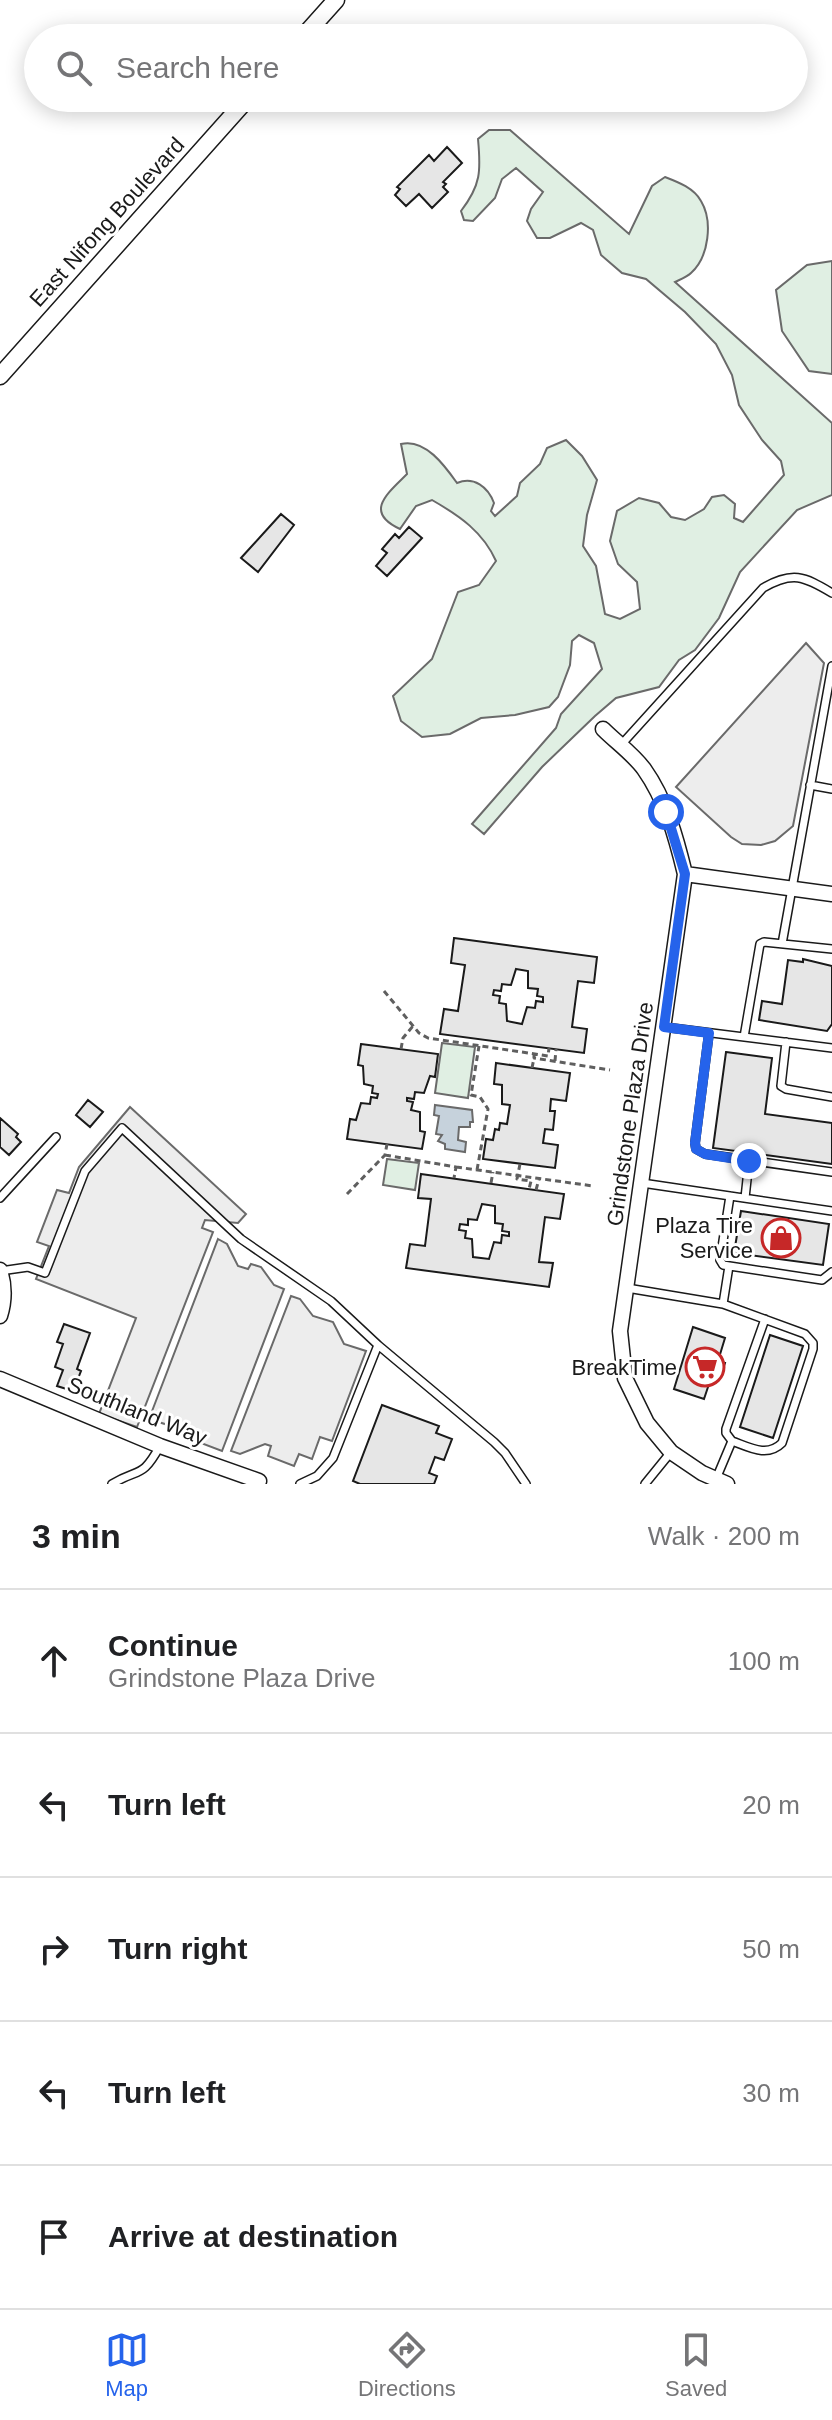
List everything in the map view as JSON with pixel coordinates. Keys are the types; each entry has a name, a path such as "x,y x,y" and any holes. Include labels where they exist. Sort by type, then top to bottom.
{"street":[{"path":"315,24 336,0"},
{"name":"East Nifong Boulevard","path":"0,376 236,112"},
{"name":"Grindstone Plaza Drive","path":"603,729 642,767 660,796 675,833 685,874 620,1331 625,1378 647,1423 671,1452 722,1482"},
{"path":"685,874 832,894"},
{"path":"0,1270 4,1301 0,1316"},
{"name":"Southland Way","path":"0,1379 160,1446 264,1482"}],"lane":[{"path":"620,746 763,588 782,577 810,580 832,593"},
{"path":"782,944 810,785 829,702 832,666"},
{"path":"810,785 832,789"},
{"path":"744,1037 758,949 764,942 832,949"},
{"path":"664,1027 832,1048"},
{"path":"709,1033 696,1149 705,1154 832,1172"},
{"path":"786,1042 781,1086 832,1097"},
{"path":"0,1270 28,1267 45,1273 85,1171 122,1128 241,1239 331,1301 378,1345 494,1442 526,1484"},
{"path":"0,1198 56,1137"},
{"path":"745,1198 749,1161"},
{"path":"642,1183 832,1211"},
{"path":"730,1196 720,1260 723,1265 822,1280 832,1272"},
{"path":"723,1304 729,1266"},
{"path":"627,1288 723,1304 811,1338 813,1349 782,1443 770,1452 763,1452 732,1441"},
{"path":"722,1482 732,1441 726,1429 765,1319"},
{"path":"300,1484 317,1476 333,1458 378,1345"},
{"path":"112,1484 149,1466 160,1446"},
{"path":"645,1484 671,1452"}],"path":[{"path":"384,991 413,1026 428,1038 610,1070"},
{"path":"401,1049 403,1038 413,1026"},
{"path":"474,1038 471,1095 480,1097 488,1109 477,1170"},
{"path":"512,1051 513,1044"},
{"path":"534,1056 548,1056 549,1048"},
{"path":"555,1061 556,1049"},
{"path":"532,1068 534,1056"},
{"path":"347,1194 385,1155 387,1144"},
{"path":"385,1155 593,1186"},
{"path":"520,1164 517,1179 531,1181 529,1189"},
{"path":"454,1178 456,1167"},
{"path":"491,1183 493,1172"},
{"path":"536,1190 539,1179"}],"green space":[{"path":"489,130 510,130 629,234 652,186 665,177 694,192 707,218 705,248 691,273 675,282 832,423 832,495 797,510 740,572 719,618 695,650 679,660 659,687 616,698 542,767 484,834 472,824 556,728 561,714 602,669 594,643 579,635 572,641 570,665 558,697 549,707 515,715 481,718 450,734 422,737 401,721 393,696 432,659 458,592 479,585 496,561 470,526 432,500 416,506 400,529 383,516 382,502 407,474 401,444 410,443 426,449 457,483 475,482 484,488 494,503 491,511 495,516 517,496 520,483 540,464 547,448 566,440 582,456 597,480 587,515 583,546 596,566 605,614 620,619 640,609 637,582 618,564 610,541 617,511 639,498 659,503 671,517 685,520 704,509 712,497 724,495 735,504 734,518 743,522 784,475 781,461 762,440 739,405 732,375 716,344 646,279 622,273 601,255 593,230 581,223 550,238 537,238 527,221 543,192 516,168 502,179 495,198 473,221 464,220 461,211 473,193 478,177 478,139"},
{"path":"832,261 832,374 809,371 782,331 776,290 807,265"},
{"path":"442,1043 475,1047 468,1098 435,1093"},
{"path":"387,1159 419,1163 415,1190 383,1185"}],"shaded area":[{"path":"806,643 824,663 793,826 775,841 761,845 742,844 676,787"},
{"path":"435,1105 472,1110 470,1127 459,1127 458,1140 466,1142 465,1152 445,1149 445,1144 438,1141 442,1135 436,1134 439,1116 434,1115"},
{"path":"130,1107 246,1214 238,1223 205,1220 202,1228 213,1232 137,1427 99,1414 136,1318 36,1279 49,1246 37,1242 57,1190 69,1193 79,1167"},
{"path":"218,1239 227,1244 238,1266 248,1269 251,1264 261,1267 274,1285 284,1289 222,1451 185,1437 187,1431 149,1419"},
{"path":"291,1296 300,1299 313,1316 333,1322 344,1344 366,1351 332,1441 320,1437 312,1459 299,1454 294,1466 268,1456 271,1446 265,1444 240,1454 231,1451"}],"building":[{"path":"447,147 462,163 443,182 448,192 432,208 419,194 406,206 395,195 400,189 397,187 429,155 434,161"},
{"path":"281,514 294,525 258,572 241,558"},
{"path":"409,527 422,538 387,576 376,566 387,553 382,549 395,534 399,538"},
{"path":"454,938 597,957 594,983 578,981 572,1027 587,1029 584,1053 440,1034 444,1009 458,1011 465,965 451,963","holes":["516,969 528,971 528,988 538,989 537,996 543,997 543,1002 536,1001 535,1008 527,1007 522,1024 507,1021 506,1004 499,1003 500,996 493,995 494,990 501,991 502,984 511,985"]},
{"path":"803,959 832,966 832,1024 827,1031 759,1020 762,1001 782,1004 788,960 803,962"},
{"path":"361,1044 438,1054 435,1077 430,1076 424,1093 415,1092 414,1099 407,1098 407,1101 413,1102 411,1110 420,1112 420,1131 425,1132 422,1149 347,1139 350,1119 356,1120 361,1103 370,1104 371,1097 377,1098 378,1094 372,1093 373,1086 364,1084 363,1066 358,1065"},
{"path":"726,1052 772,1058 765,1114 832,1123 832,1164 713,1148"},
{"path":"496,1063 570,1073 566,1101 551,1099 550,1111 555,1111 553,1130 545,1129 543,1143 558,1145 555,1168 483,1159 486,1139 493,1140 500,1123 507,1124 510,1105 502,1104 502,1085 494,1084"},
{"path":"88,1100 103,1112 90,1127 76,1115"},
{"path":"0,1118 18,1134 16,1137 21,1142 9,1155 0,1147"},
{"path":"421,1174 564,1194 560,1219 545,1217 539,1262 553,1263 549,1287 406,1268 410,1244 425,1246 431,1199 418,1198","holes":["482,1204 495,1206 495,1223 503,1224 502,1231 509,1232 509,1236 502,1235 501,1243 494,1242 489,1259 473,1257 472,1239 465,1238 466,1231 459,1230 460,1224 468,1225 468,1219 477,1220"]},
{"name":"Plaza Tire Service","path":"741,1211 829,1224 823,1265 734,1253"},
{"path":"64,1324 90,1333 73,1391 57,1386 63,1370 55,1367 63,1344 57,1342"},
{"path":"693,1327 725,1338 718,1361 725,1363 720,1378 712,1375 704,1399 674,1389"},
{"path":"770,1335 803,1346 773,1438 740,1427"},
{"path":"382,1405 439,1426 436,1433 452,1439 444,1460 435,1457 429,1473 437,1476 434,1484 360,1484 353,1481"}],"place":[{"name":"Plaza Tire Service","path":"781,1238"},
{"name":"BreakTime","path":"705,1367"}],"route":[{"path":"666,812 675,833 685,874 664,1027 709,1033 696,1149 705,1154 749,1161"}]}
